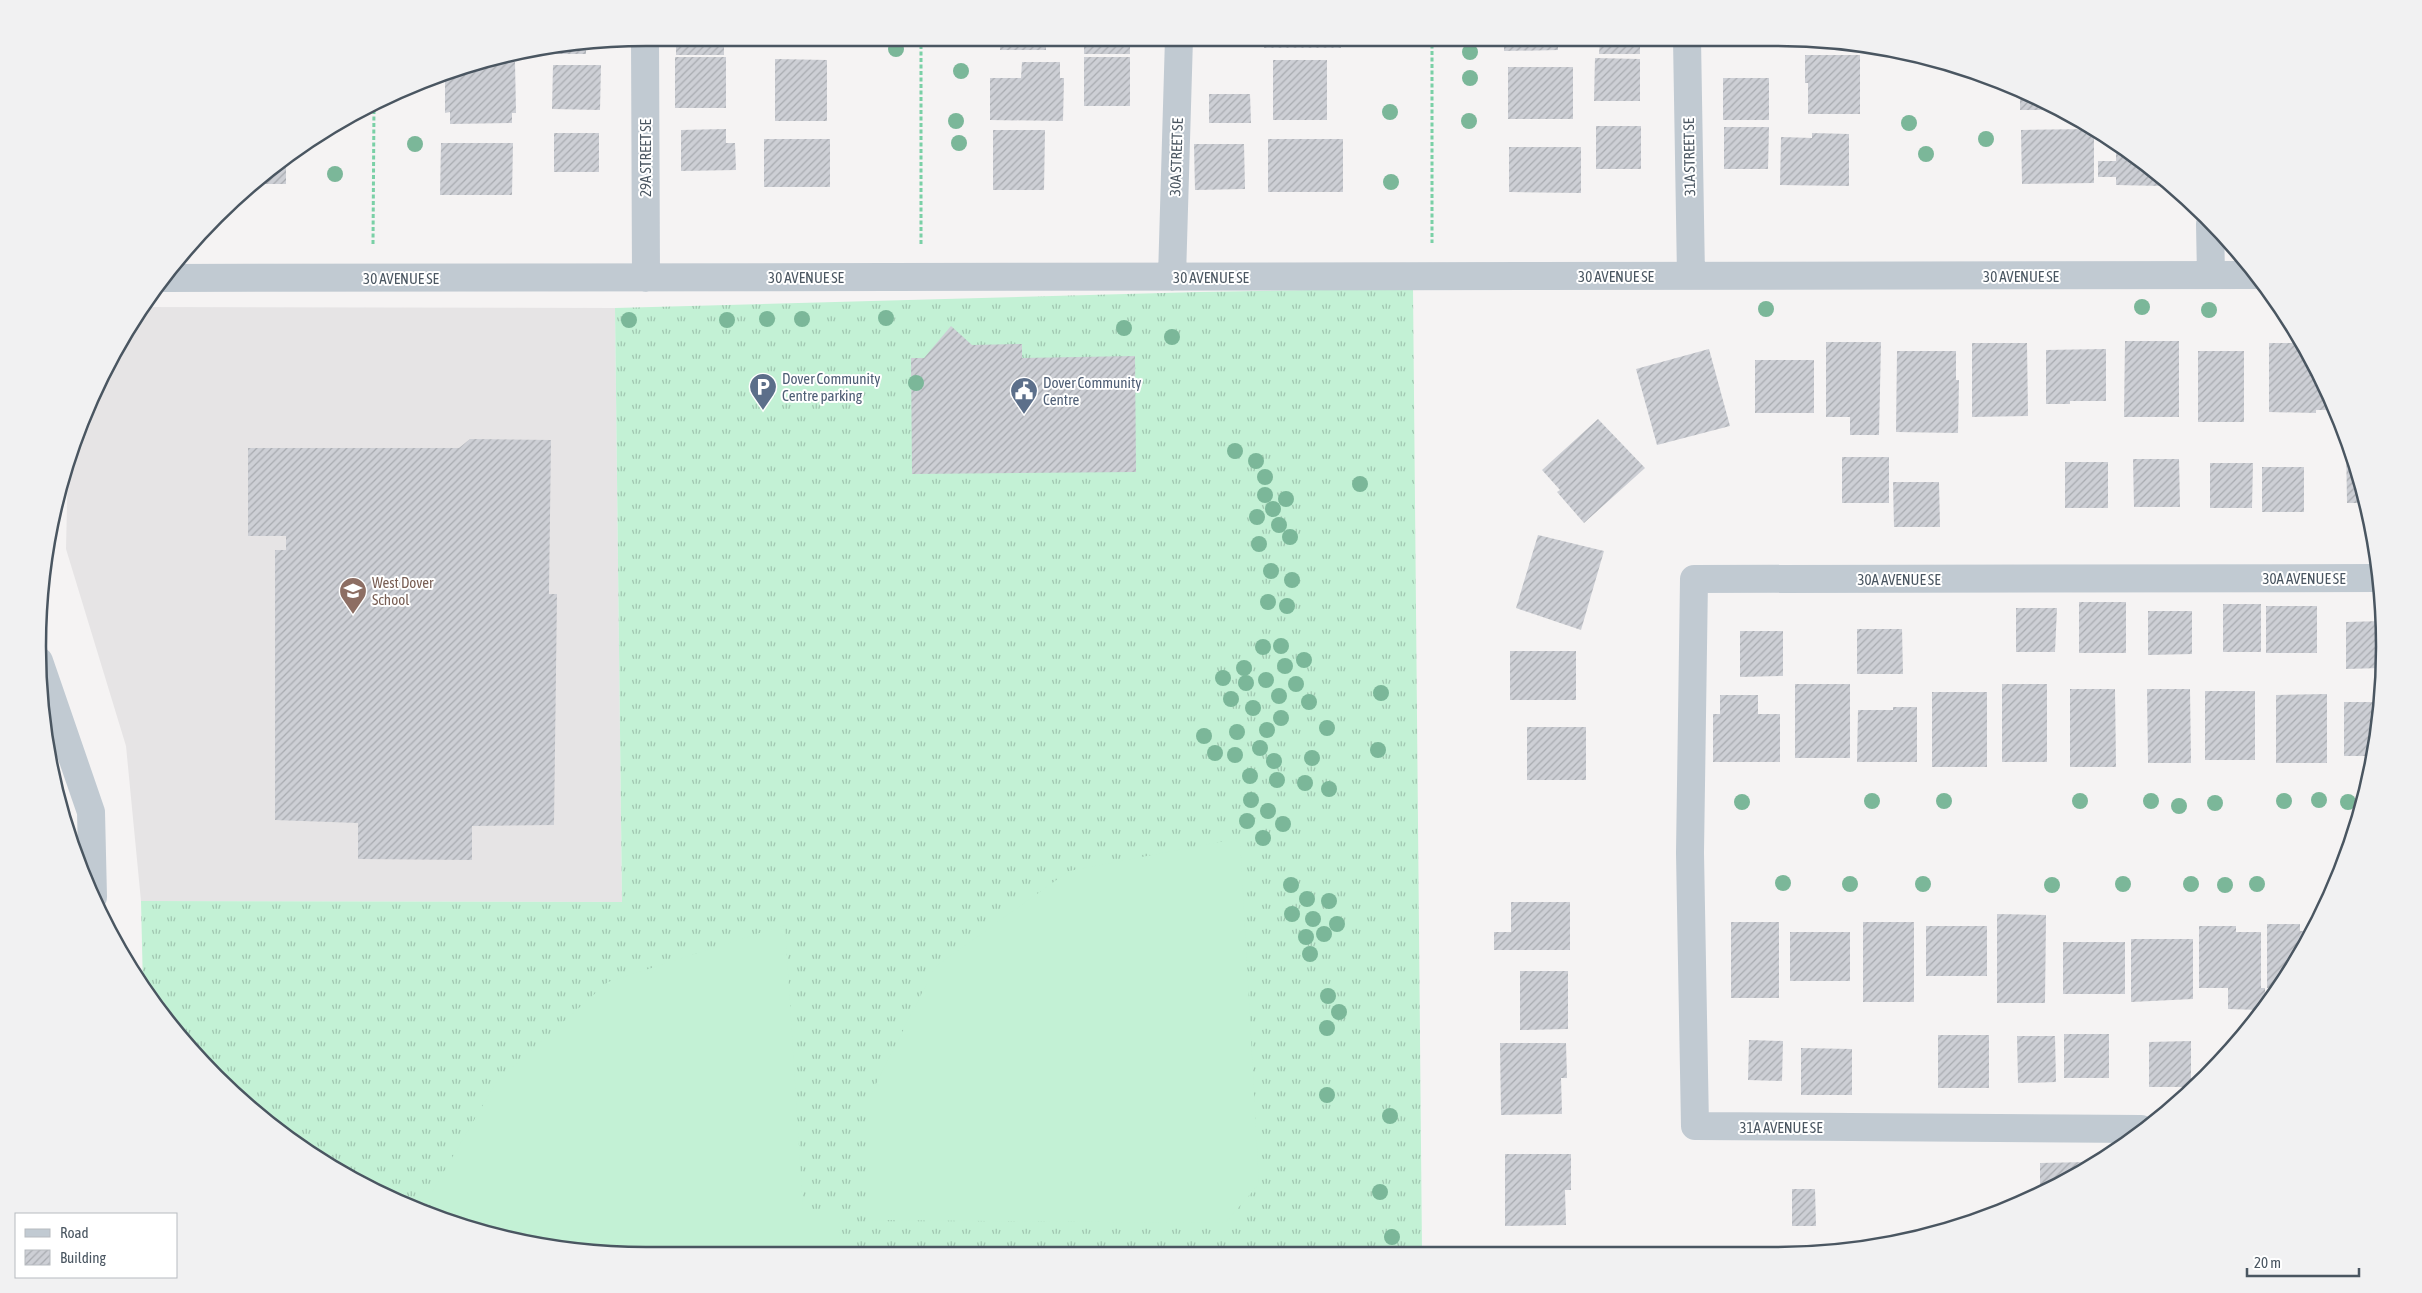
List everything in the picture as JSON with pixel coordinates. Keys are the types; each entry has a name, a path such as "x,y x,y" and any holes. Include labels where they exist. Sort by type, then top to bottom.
{"street":[{"name":"29A STREET SE","path":"645,46 646,278"},
{"name":"30A STREET SE","path":"1172,276 1179,46"},
{"name":"31A STREET SE","path":"1687,46 1691,276"},
{"path":"2210,233 2211,275"},
{"name":"30 AVENUE SE","path":"172,278 2247,275"},
{"name":"30A AVENUE SE","path":"1690,852 1694,579 2372,578"},
{"path":"48,687 91,812 93,877"},
{"name":"31A AVENUE SE","path":"1690,852 1694,1126 2133,1129"}],"path":[{"path":"921,46 921,277"},
{"path":"1432,46 1432,276"},
{"path":"373,278 374,112"}],"shaded area":[{"name":"West Dover School","path":"151,307 615,308 622,902 141,901 126,746 66,549 67,490 78,454 108,381"}],"green space":[{"path":"1413,288 1422,1247 646,1247 568,1242 529,1235 454,1215 417,1201 381,1185 313,1146 281,1123 222,1071 170,1012 147,980 143,973 141,901 622,902 615,308"},
{"path":"1240,838 1259,1184 1225,1223 870,1220 870,1096 935,967 1069,871"},
{"path":"785,925 803,1209 839,1215 840,1247 646,1247 568,1242 491,1226 432,1207 432,1192 497,1081 608,982"}],"building":[{"path":"676,46 724,46 724,55 676,55"},
{"path":"1000,46 1046,46 1046,50 1000,50"},
{"path":"1084,46 1130,46 1130,54 1084,54"},
{"path":"1264,46 1341,46 1341,48 1264,48"},
{"path":"1504,46 1558,46 1558,50 1504,51"},
{"path":"1600,46 1640,46 1640,54 1599,54"},
{"path":"586,50 586,54 551,54"},
{"path":"1805,55 1860,55 1860,114 1808,114 1808,83 1805,83"},
{"path":"675,57 726,57 726,108 675,108"},
{"path":"1084,57 1130,57 1130,106 1084,106"},
{"path":"1595,58 1640,59 1640,101 1594,101"},
{"path":"775,59 827,60 827,121 775,121"},
{"path":"1273,60 1327,60 1327,120 1273,120"},
{"path":"515,62 516,113 512,113 512,123 450,124 450,112 445,113 445,81"},
{"path":"1022,62 1060,62 1060,78 1064,78 1063,121 990,120 990,78 1021,78"},
{"path":"553,65 601,65 600,110 552,109"},
{"path":"1508,67 1573,67 1573,119 1508,119"},
{"path":"1723,78 1769,78 1769,120 1723,120"},
{"path":"1209,94 1250,94 1251,123 1209,123"},
{"path":"2020,99 2045,110 2020,110"},
{"path":"1596,126 1641,126 1641,169 1596,169"},
{"path":"1724,127 1769,127 1768,169 1724,169"},
{"path":"726,129 726,143 735,143 736,170 681,171 681,130"},
{"path":"2080,129 2094,138 2094,183 2022,184 2021,130"},
{"path":"993,130 1045,130 1044,190 993,190"},
{"path":"554,133 599,133 599,172 554,172"},
{"path":"1812,133 1849,134 1849,186 1780,185 1781,137 1812,138"},
{"path":"764,139 830,139 830,187 764,187"},
{"path":"1268,139 1343,139 1343,192 1268,192"},
{"path":"441,143 513,143 512,195 440,195"},
{"path":"1194,144 1244,144 1245,189 1195,190"},
{"path":"1509,147 1581,147 1581,193 1509,192"},
{"path":"2116,152 2160,186 2116,185 2116,177 2098,177 2098,161 2116,161"},
{"path":"286,166 286,184 264,184"},
{"name":"Dover Community Centre","path":"951,326 972,345 1022,344 1022,358 1135,356 1136,472 912,474 911,358 924,358"},
{"path":"2125,341 2179,341 2179,417 2124,417"},
{"path":"1826,342 1881,342 1879,435 1850,435 1850,417 1826,417"},
{"path":"1972,343 2027,343 2028,416 1972,417"},
{"path":"2269,343 2293,343 2314,381 2327,410 2316,410 2316,413 2269,412"},
{"path":"1709,349 1730,426 1657,445 1636,369"},
{"path":"2106,349 2106,401 2070,401 2070,404 2046,404 2046,350"},
{"path":"1897,351 1956,351 1956,380 1959,380 1958,433 1896,432"},
{"path":"2198,351 2244,351 2244,422 2198,422"},
{"path":"1755,360 1814,360 1814,413 1755,413"},
{"path":"1598,419 1645,468 1584,523 1557,492 1560,490 1542,470"},
{"path":"470,439 551,440 549,594 557,594 554,825 472,826 472,860 358,859 358,823 275,820 275,550 286,550 286,536 248,536 248,448 459,448"},
{"path":"1842,457 1889,457 1889,503 1842,503"},
{"path":"2133,459 2179,459 2180,507 2134,507"},
{"path":"2065,462 2108,462 2108,508 2065,508"},
{"path":"2346,462 2358,503 2347,503"},
{"path":"2210,463 2253,463 2252,508 2210,508"},
{"path":"2262,467 2304,467 2304,512 2262,512"},
{"path":"1893,482 1939,482 1940,527 1894,527"},
{"path":"1538,535 1604,551 1581,630 1516,608"},
{"path":"2079,602 2126,602 2126,653 2079,653"},
{"path":"2223,604 2261,604 2261,652 2223,652"},
{"path":"2266,606 2317,606 2317,653 2266,653"},
{"path":"2016,608 2057,608 2055,652 2016,652"},
{"path":"2148,611 2192,611 2192,654 2148,655"},
{"path":"2375,621 2375,668 2346,669 2346,622"},
{"path":"1857,629 1902,629 1903,674 1857,674"},
{"path":"1740,631 1783,631 1783,676 1740,677"},
{"path":"1510,651 1576,651 1576,700 1510,700"},
{"path":"1795,684 1850,684 1850,758 1795,758"},
{"path":"2002,684 2047,684 2047,762 2002,762"},
{"path":"2070,689 2115,689 2116,767 2070,767"},
{"path":"2147,689 2190,689 2191,763 2148,763"},
{"path":"2205,691 2255,691 2255,760 2205,760"},
{"path":"1932,692 1987,692 1987,767 1932,767"},
{"path":"2327,694 2327,763 2276,763 2276,695"},
{"path":"1720,695 1758,695 1758,714 1780,714 1780,762 1713,762 1713,714 1720,714"},
{"path":"2344,702 2373,702 2365,756 2344,756"},
{"path":"1893,707 1917,707 1917,762 1857,762 1858,710 1893,710"},
{"path":"1527,727 1586,727 1586,780 1527,780"},
{"path":"1511,902 1570,902 1570,950 1494,950 1494,932 1511,932"},
{"path":"1997,914 2046,915 2045,1003 1997,1003"},
{"path":"1731,922 1779,922 1779,998 1731,998"},
{"path":"1863,922 1914,922 1914,1002 1863,1002"},
{"path":"2267,924 2300,924 2300,931 2304,931 2275,980 2269,988 2267,988"},
{"path":"1926,926 1987,926 1987,976 1926,976"},
{"path":"2199,926 2236,926 2236,932 2261,932 2261,988 2265,988 2265,994 2254,1010 2228,1009 2228,988 2199,988"},
{"path":"1790,932 1850,932 1850,981 1790,981"},
{"path":"2131,939 2193,939 2193,999 2131,1002"},
{"path":"2063,942 2125,942 2125,994 2063,994"},
{"path":"1520,971 1568,971 1568,1029 1520,1030"},
{"path":"2064,1034 2109,1034 2109,1078 2064,1078"},
{"path":"1938,1035 1989,1035 1989,1088 1938,1088"},
{"path":"2017,1036 2055,1036 2056,1082 2018,1083"},
{"path":"1749,1040 1783,1041 1782,1081 1748,1080"},
{"path":"2191,1041 2191,1079 2183,1087 2149,1087 2149,1042"},
{"path":"1500,1043 1566,1043 1567,1078 1561,1078 1562,1114 1501,1115"},
{"path":"1801,1048 1852,1049 1852,1095 1801,1095"},
{"path":"1505,1154 1571,1154 1571,1190 1565,1190 1566,1225 1505,1226"},
{"path":"2082,1162 2040,1185 2040,1163"},
{"path":"1792,1189 1815,1189 1816,1226 1792,1226"}],"place":[{"name":"Dover Community Centre parking","path":"763,411"},
{"name":"Dover Community Centre","path":"1024,415"},
{"name":"West Dover School","path":"353,615"}]}
